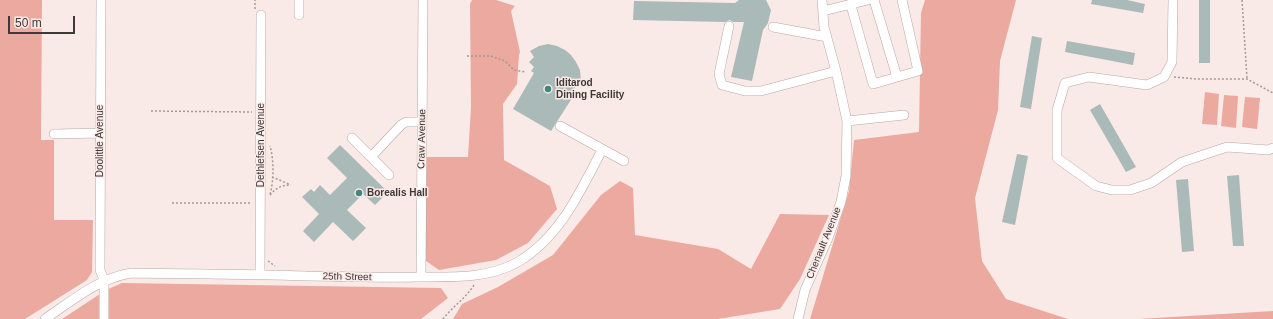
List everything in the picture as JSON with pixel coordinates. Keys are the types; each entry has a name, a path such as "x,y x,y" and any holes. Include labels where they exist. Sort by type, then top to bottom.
{"street":[{"name":"Doolittle Avenue","path":"101,0 100,270 104,280 104,319"},
{"path":"299,0 299,16"},
{"name":"Craw Avenue","path":"421,277 423,0"},
{"path":"812,0 822,6 868,0"},
{"path":"874,0 897,77"},
{"path":"852,2 852,9 873,84 918,71 902,0"},
{"path":"1174,0 1172,62 1164,77 1147,85 1089,77 1065,83 1057,110 1057,158 1096,186 1112,190 1130,190 1151,183 1182,162 1227,147 1268,150 1273,148"},
{"name":"Chenault Avenue","path":"798,319 805,290 828,238 841,202 846,176 847,121 827,36 822,6"},
{"name":"Dethlefsen Avenue","path":"260,275 261,15"},
{"path":"729,26 719,74 722,85 745,91 761,91 836,71"},
{"path":"773,27 827,36"},
{"path":"847,121 904,115"},
{"path":"371,157 401,125 406,122 422,122"},
{"path":"560,126 624,161"},
{"path":"54,134 100,133"},
{"path":"352,138 389,175"},
{"name":"25th Street","path":"45,319 91,287 104,280 130,273 459,277 501,270 518,262 546,241 568,214 602,150"}],"path":[{"path":"1242,0 1247,79"},
{"path":"467,56 491,56 505,61 514,70 526,72"},
{"path":"1164,77 1197,79 1247,79 1273,93"},
{"path":"151,111 254,112"},
{"path":"269,196 279,187 291,185 272,177"},
{"path":"172,203 254,203"},
{"path":"442,319 474,286 475,275"}],"shaded area":[{"path":"0,0 42,0 41,140 54,140 54,220 93,220 92,272 87,280 25,319 0,319"},
{"path":"472,0 496,0 515,6 511,11 520,52 517,84 503,104 504,160 550,186 557,209 528,243 496,260 439,270 426,261 425,157 468,157 471,107 470,4"},
{"path":"925,0 1016,0 1000,61 998,110 975,198 982,261 1006,299 1068,319 810,319 849,191 854,140 919,132 921,13"},
{"path":"1205,92 1219,94 1217,125 1202,124"},
{"path":"1224,95 1238,96 1236,128 1221,126"},
{"path":"1245,97 1260,98 1257,129 1242,127"},
{"path":"620,181 633,188 635,235 718,249 751,269 780,214 829,215 800,279 780,309 718,319 453,319 462,304 498,287 553,255 601,195"},
{"path":"122,283 441,288 448,298 421,319 62,319 106,290"},
{"path":"1273,311 1273,319 1138,319"}],"building":[{"path":"739,0 766,0 771,10 768,23 763,30 752,81 731,77 744,22 733,22 730,20 725,22 633,20 634,1 735,3"},
{"path":"1092,0 1127,0 1145,4 1143,13 1091,4"},
{"path":"1199,0 1210,0 1210,63 1199,63"},
{"path":"1032,36 1042,38 1031,109 1020,107"},
{"path":"1067,41 1135,53 1133,65 1065,52"},
{"name":"Iditarod Dining Facility","path":"548,44 557,46 571,55 580,70 581,82 578,82 571,94 574,95 551,131 513,109 534,73 531,71 534,67 529,62 534,57 530,51 539,46"},
{"path":"1100,104 1136,167 1126,172 1090,110"},
{"name":"Borealis Hall","path":"340,145 388,192 375,205 363,194 347,210 366,228 353,241 333,222 314,242 303,231 319,214 302,197 311,189 314,192 320,185 330,195 347,178 327,158"},
{"path":"1017,154 1028,156 1015,225 1002,222"},
{"path":"1239,175 1244,246 1233,246 1227,176"},
{"path":"1188,179 1194,251 1182,252 1176,180"}],"place":[{"name":"Iditarod Dining Facility","path":"548,89"},
{"name":"Borealis Hall","path":"359,193"}]}
